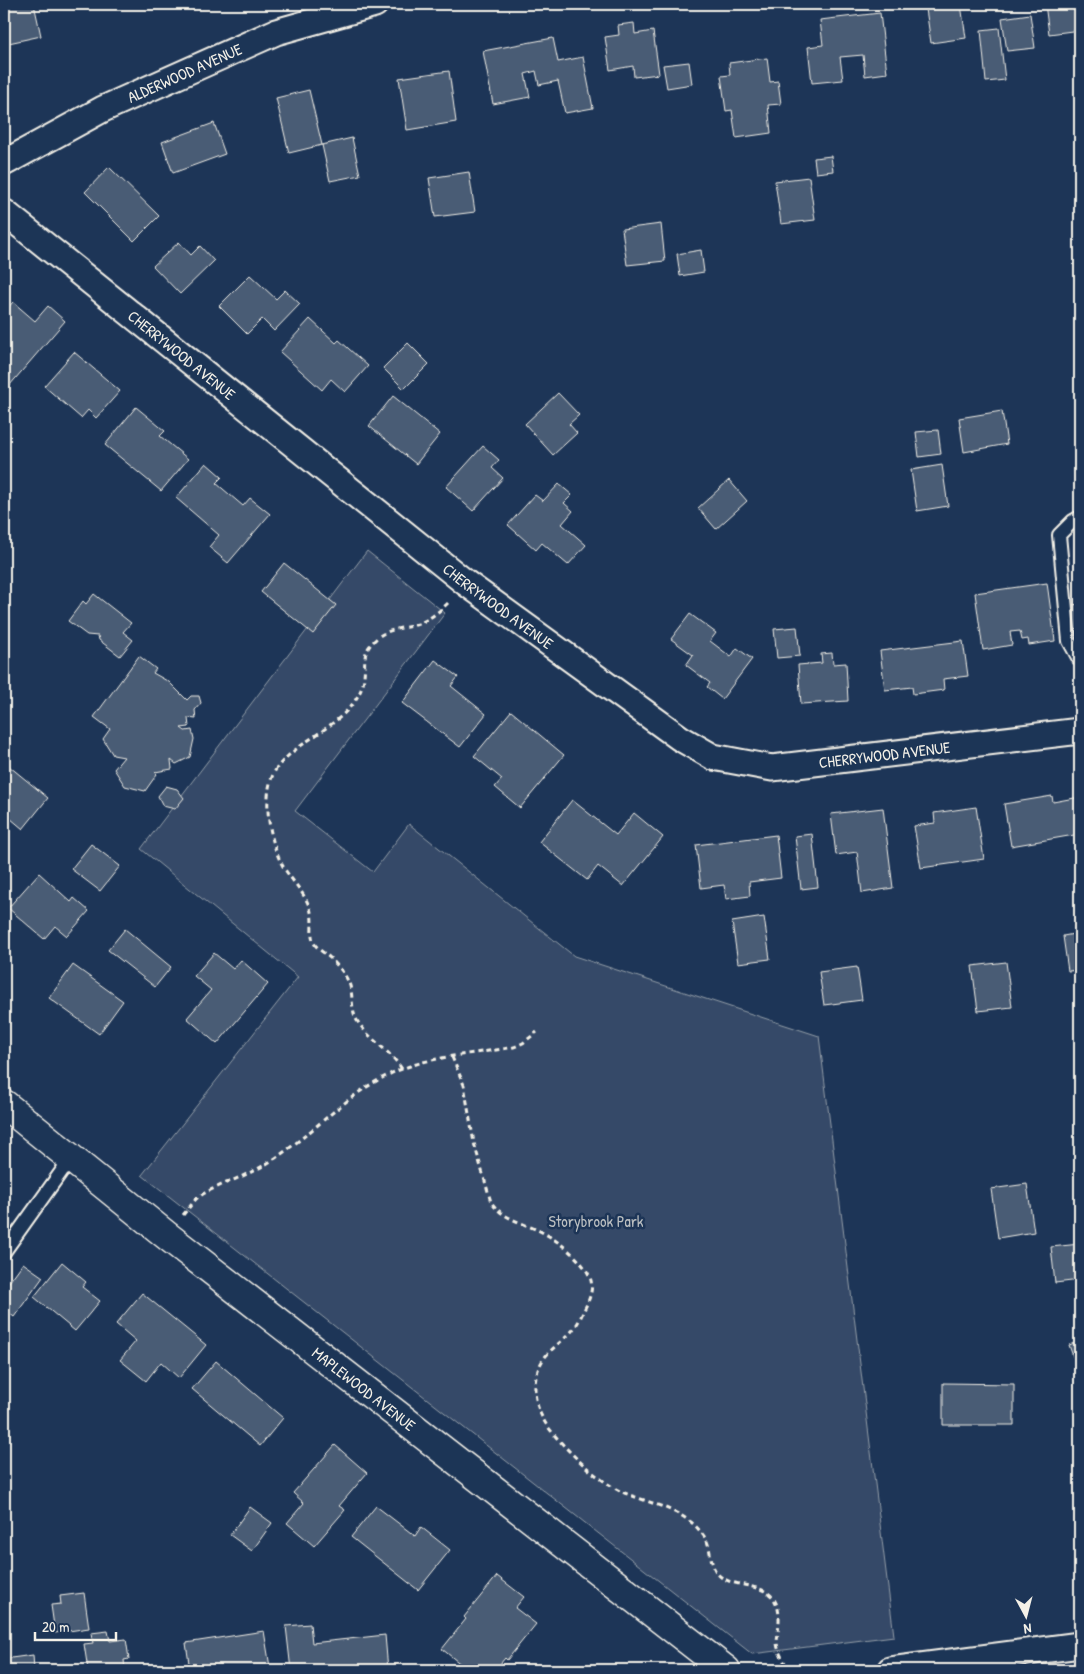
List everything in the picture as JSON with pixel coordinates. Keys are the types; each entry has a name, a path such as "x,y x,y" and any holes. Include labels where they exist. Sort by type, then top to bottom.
{"street":[{"name":"ALDERWOOD AVENUE","path":"4,163 102,109 276,32 375,4"},
{"name":"CHERRYWOOD AVENUE","path":"4,212 466,583 680,738 713,757 772,768 1080,731"},
{"name":"MAPLEWOOD AVENUE","path":"4,1104 166,1234 726,1670"},
{"path":"890,1670 1080,1645"}],"lane":[{"path":"1080,518 1073,521 1059,535 1069,641 1080,661"},
{"path":"4,1252 71,1158"}],"path":[{"path":"402,1069 387,1050 357,1021 352,1006 348,980 312,940 313,919 309,906 300,889 286,871 272,837 269,817 270,784 278,766 304,743 334,724 351,706 358,696 364,678 364,658 375,639 387,631 428,619 442,609 466,583"},
{"path":"166,1234 192,1203 203,1194 259,1169 311,1132 358,1092 386,1075 433,1060 514,1047 523,1043 537,1032"},
{"path":"452,1057 464,1085 474,1143 491,1202 496,1209 508,1218 549,1236 581,1264 591,1280 591,1292 579,1321 571,1332 546,1356 539,1369 535,1397 541,1416 554,1435 607,1484 691,1522 706,1540 712,1565 721,1577 728,1581 766,1592 772,1596 776,1602 778,1613 777,1644 788,1670"}],"green space":[{"name":"Storybrook Park","path":"367,551 445,613 295,811 373,872 409,824 574,956 819,1036 894,1636 752,1654 142,1175 298,977 141,849"}],"building":[{"path":"4,4 34,4 41,36 4,44"},
{"path":"1045,4 1080,4 1080,30 1049,34"},
{"path":"961,5 966,38 931,43 926,9"},
{"path":"880,13 887,73 865,76 863,55 840,57 843,80 812,83 808,47 823,45 820,20"},
{"path":"1030,14 1035,48 1007,51 1002,18"},
{"path":"634,23 635,34 653,31 659,74 634,77 633,66 610,70 605,37 619,35 618,25"},
{"path":"999,28 1005,80 986,82 981,30"},
{"path":"553,38 558,62 583,57 593,108 565,113 558,81 539,85 536,71 525,74 530,97 493,104 483,51"},
{"path":"767,58 770,82 778,81 781,104 768,105 771,133 736,138 732,110 726,111 721,76 730,75 729,63"},
{"path":"689,62 692,84 667,88 663,65"},
{"path":"449,71 456,122 407,130 399,78"},
{"path":"309,90 322,145 289,153 276,98"},
{"path":"214,123 225,154 173,173 162,142"},
{"path":"352,138 360,175 330,181 322,145"},
{"path":"831,156 833,171 816,173 814,158"},
{"path":"109,167 159,216 134,241 85,192"},
{"path":"469,172 475,212 435,217 429,178"},
{"path":"809,177 815,220 781,224 775,181"},
{"path":"661,224 665,261 627,265 622,229"},
{"path":"179,242 191,255 200,246 214,261 180,294 153,266"},
{"path":"701,250 704,272 680,276 677,254"},
{"path":"250,275 276,299 285,290 300,304 274,331 262,319 247,334 219,306"},
{"path":"13,302 35,321 48,306 65,321 9,386 4,382 4,312"},
{"path":"310,319 336,343 339,340 368,366 345,392 331,379 322,390 280,352"},
{"path":"408,343 429,364 404,389 383,368"},
{"path":"74,352 120,391 96,418 88,410 81,418 44,386"},
{"path":"558,393 579,415 569,424 577,433 553,455 525,424"},
{"path":"393,396 440,434 416,464 369,426"},
{"path":"136,407 165,431 160,436 188,459 161,491 105,445"},
{"path":"1002,411 1007,444 964,452 959,418"},
{"path":"938,430 941,454 919,457 916,432"},
{"path":"483,446 499,460 492,468 503,478 473,511 446,487"},
{"path":"206,463 222,477 216,483 243,506 250,498 270,514 228,563 209,547 219,535 176,498"},
{"path":"942,465 948,506 917,511 911,470"},
{"path":"729,480 747,501 716,529 698,508"},
{"path":"559,484 572,495 564,503 573,511 562,524 586,545 568,565 542,543 536,550 508,525 535,495 543,501"},
{"path":"284,563 336,605 313,634 261,592"},
{"path":"1047,583 1055,641 1029,645 1028,639 1022,640 1020,631 1010,632 1012,645 983,650 975,593"},
{"path":"94,594 131,623 123,632 133,640 120,656 99,640 98,636 87,635 68,621 83,601 86,604"},
{"path":"1080,604 1080,639 1076,639 1072,605"},
{"path":"690,614 716,633 710,641 731,657 737,648 752,659 722,699 707,687 710,683 686,665 693,655 671,639"},
{"path":"797,627 800,656 777,658 774,629"},
{"path":"963,641 968,676 943,679 944,690 913,694 912,687 885,690 880,651"},
{"path":"832,653 833,664 846,663 848,701 801,704 798,665 822,663 821,654"},
{"path":"139,656 156,669 153,673 169,682 187,700 191,696 199,696 201,703 195,710 196,719 188,718 189,727 181,728 185,731 192,730 194,739 190,757 176,764 171,760 172,769 155,772 157,774 145,791 125,786 114,769 124,757 113,755 103,739 110,729 94,717"},
{"path":"435,660 458,677 451,686 486,714 460,747 402,703"},
{"path":"511,711 564,755 520,808 495,787 502,779 474,756"},
{"path":"4,762 48,798 23,829 4,813"},
{"path":"166,786 177,789 184,798 175,809 163,806 158,796"},
{"path":"1052,796 1053,802 1080,797 1080,834 1011,846 1004,804"},
{"path":"572,800 616,835 634,813 663,837 623,886 598,866 587,880 539,842"},
{"path":"976,807 984,859 921,868 914,826 935,823 934,813"},
{"path":"883,808 893,888 862,893 857,852 836,855 831,814"},
{"path":"812,834 818,887 801,889 795,836"},
{"path":"776,835 781,878 749,882 750,896 726,899 724,885 701,888 696,845"},
{"path":"91,844 120,866 100,891 71,869"},
{"path":"39,873 71,902 74,898 89,911 67,936 55,926 44,939 8,908"},
{"path":"764,917 770,959 738,963 732,922"},
{"path":"125,929 171,967 155,987 108,950"},
{"path":"1080,933 1080,970 1068,971 1063,936"},
{"path":"214,953 233,969 241,960 268,984 217,1044 187,1018 211,990 194,976"},
{"path":"1006,962 1012,1007 978,1011 972,966"},
{"path":"73,965 123,1001 99,1034 49,998"},
{"path":"857,967 862,1000 824,1005 819,972"},
{"path":"1027,1184 1034,1232 998,1238 991,1189"},
{"path":"1080,1244 1080,1280 1055,1283 1051,1247"},
{"path":"62,1262 86,1282 82,1287 100,1301 75,1331 34,1297"},
{"path":"23,1263 43,1277 14,1317 4,1309 4,1289"},
{"path":"142,1293 206,1345 179,1378 161,1362 146,1381 120,1360 136,1341 116,1324"},
{"path":"1080,1341 1080,1376 1069,1345"},
{"path":"216,1361 283,1418 260,1446 192,1389"},
{"path":"943,1383 1014,1384 1014,1425 943,1425"},
{"path":"335,1445 367,1473 339,1506 345,1510 314,1546 287,1523 304,1503 293,1493"},
{"path":"376,1506 415,1536 421,1527 450,1550 418,1590 351,1537"},
{"path":"250,1507 272,1523 252,1551 230,1535"},
{"path":"497,1576 524,1597 515,1608 536,1624 507,1660 505,1658 495,1670 468,1670 442,1649 466,1619 464,1617"},
{"path":"84,1593 89,1628 55,1633 51,1605 61,1604 60,1596"},
{"path":"310,1624 312,1643 385,1635 388,1670 291,1670 286,1626"},
{"path":"108,1631 110,1641 126,1639 129,1659 124,1660 125,1670 88,1670 84,1644 93,1643 91,1633"},
{"path":"264,1631 270,1667 251,1670 190,1670 186,1643"},
{"path":"33,1655 34,1670 4,1670 4,1659"}]}
